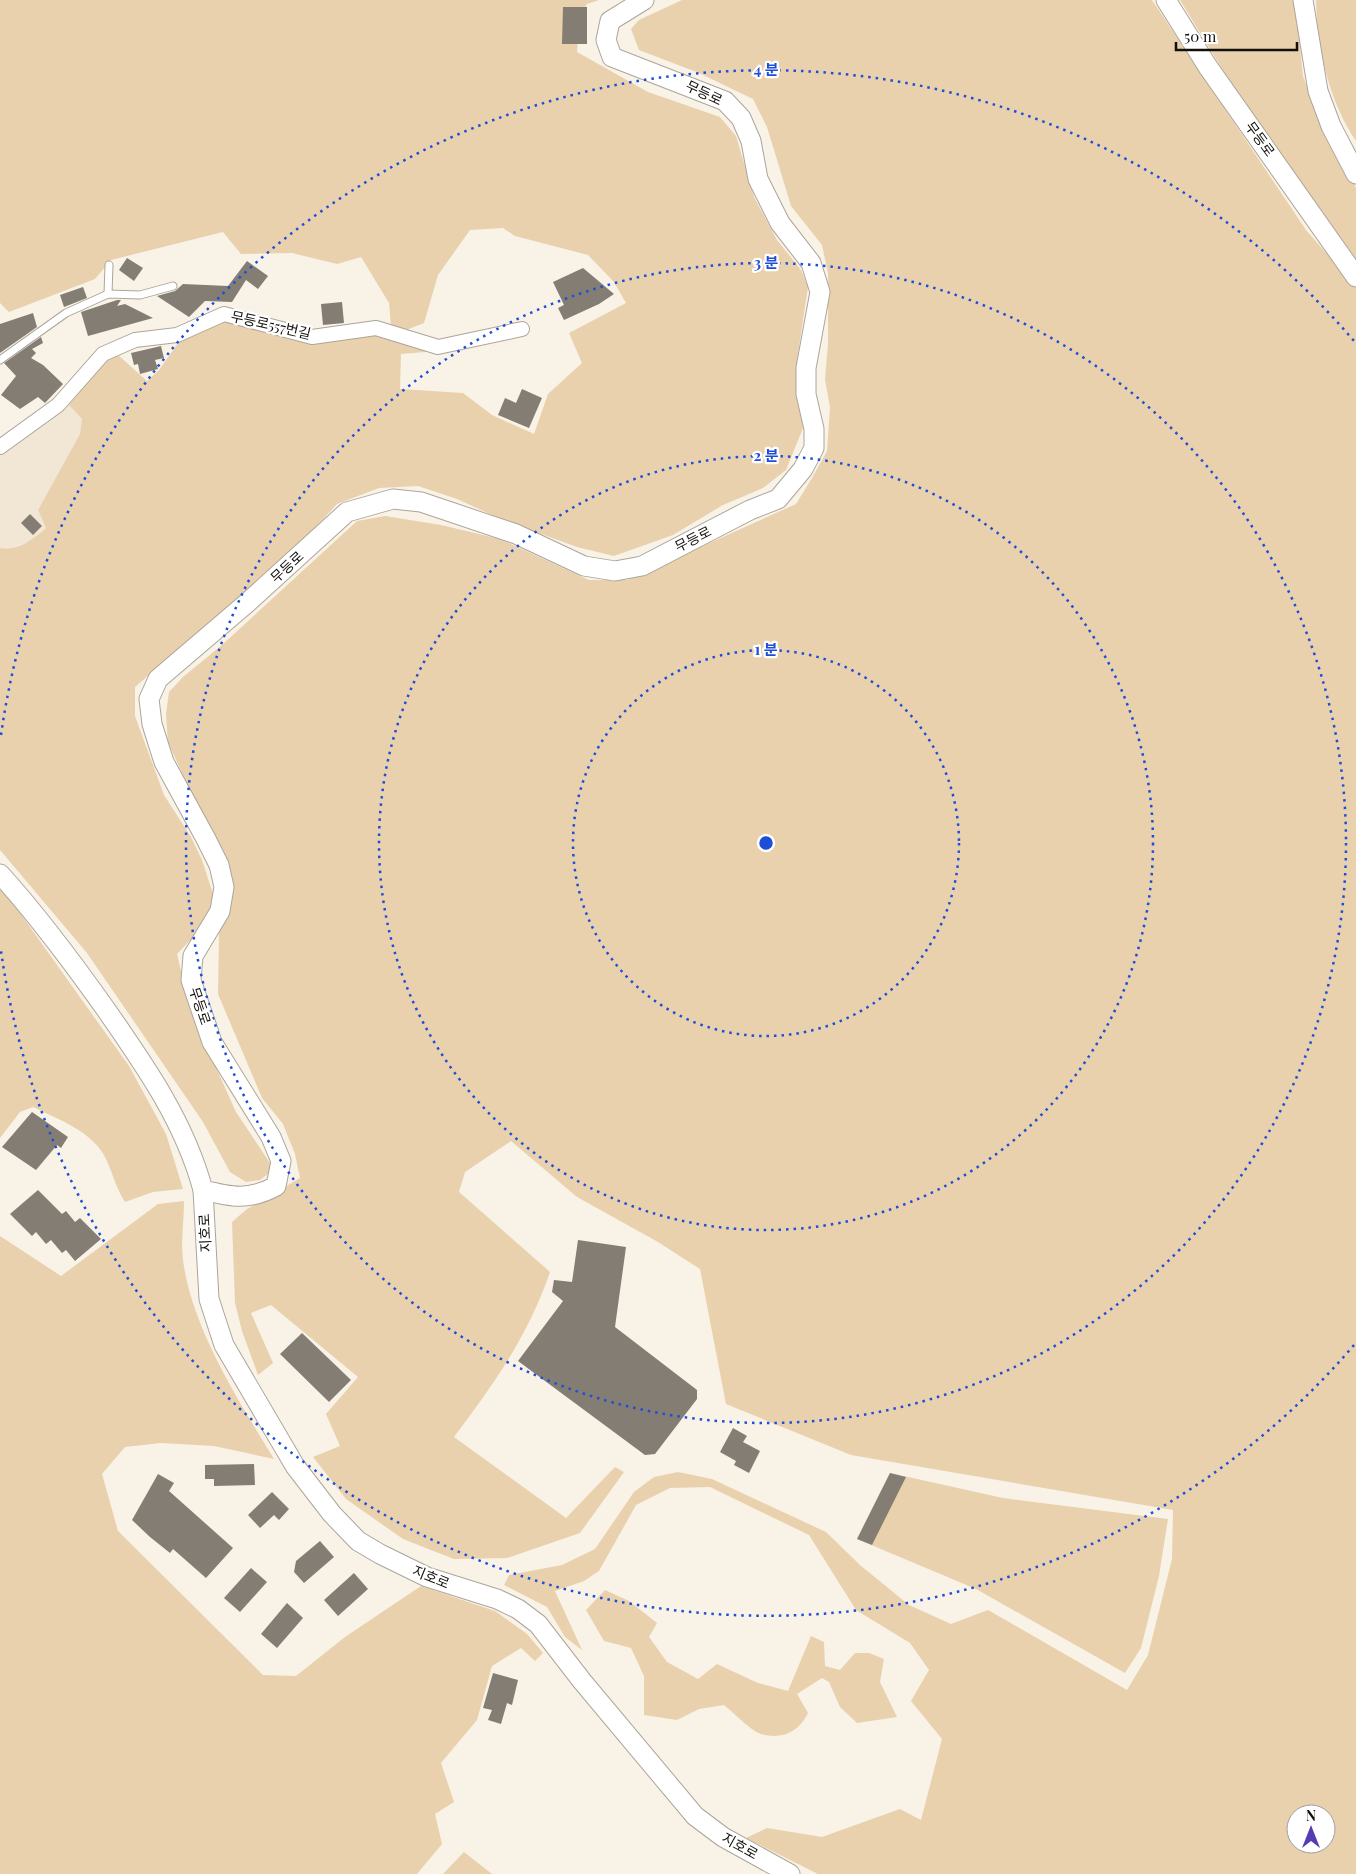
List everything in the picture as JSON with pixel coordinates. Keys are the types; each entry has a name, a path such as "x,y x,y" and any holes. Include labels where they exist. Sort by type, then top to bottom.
{"main road":[{"name":"무등로","path":"203,1190 233,1198 261,1194 276,1186 281,1161 271,1137 212,1042 191,980 193,956 220,911 224,887 219,865 164,762 152,724 149,699 158,679 248,604 347,512 393,499 422,502 516,534 584,566 615,571 642,566 750,510 778,499 802,469 814,448 814,429 806,394 806,368 820,292 811,263 780,223 758,179 751,141 741,118 725,101 612,57 606,40 610,21 644,0"},
{"name":"무등로","path":"1166,0 1208,67 1356,277"},
{"path":"1302,0 1318,91 1331,126 1356,174"},
{"path":"0,874 38,917 154,1078 195,1160 203,1190"},
{"name":"지호로","path":"203,1190 209,1298 224,1345 295,1466 332,1514 358,1541 380,1554 427,1577 497,1599 518,1609 538,1624 582,1681 695,1816 716,1833 790,1874"}],"street":[{"name":"무등로557번길","path":"0,447 58,405 103,354 135,340 177,335 224,314 312,337 376,328 438,346 522,329"}],"lane":[{"path":"108,294 109,265"},
{"path":"0,360 66,313 108,294 140,294 173,286"}],"shaded area":[{"path":"0,0 599,0 587,4 580,18 577,52 648,92 720,117 736,136 754,197 777,240 801,270 808,287 797,360 803,428 786,470 763,488 723,505 673,535 614,556 577,547 505,521 457,499 418,486 379,488 337,504 303,541 135,687 135,716 164,795 191,837 202,860 216,903 195,935 177,954 190,1010 236,1112 274,1169 260,1180 246,1182 230,1172 203,1122 87,953 0,850 0,548 6,549 18,546 46,528 38,510 80,434 82,419 69,405 104,362 118,355 147,381 159,370 181,339 225,320 313,341 350,333 392,337 426,347 425,352 401,354 400,389 463,393 492,415 534,434 548,394 582,363 569,333 626,303 614,282 588,255 515,236 503,228 470,230 438,275 424,323 406,330 391,325 389,303 361,257 337,264 292,253 241,254 223,232 111,260 95,279 9,312 0,303"},
{"path":"682,0 1152,0 1306,230 1356,287 1356,1874 818,1874 746,1838 767,1828 822,1837 900,1809 921,1820 942,1739 911,1701 929,1670 910,1643 856,1610 809,1535 710,1487 670,1488 636,1505 599,1571 584,1581 555,1591 582,1650 565,1637 547,1607 504,1585 509,1575 562,1565 595,1549 634,1492 654,1477 678,1472 712,1479 826,1532 860,1565 909,1605 951,1624 988,1610 1127,1690 1148,1655 1172,1559 1173,1510 851,1455 726,1404 700,1269 658,1242 577,1197 511,1141 465,1172 459,1192 550,1272 531,1317 509,1359 454,1437 566,1518 615,1467 624,1472 580,1533 507,1558 454,1559 403,1539 346,1499 313,1457 340,1446 326,1414 358,1377 271,1305 251,1313 273,1363 258,1375 242,1331 235,1303 232,1222 247,1209 300,1178 295,1154 283,1124 262,1098 218,994 219,934 230,894 230,874 222,849 190,791 168,742 166,714 169,692 183,677 222,645 357,521 385,516 441,525 500,539 589,580 627,580 796,504 827,451 830,407 825,380 828,343 828,273 822,245 791,206 767,127 753,99 699,73 639,50 631,29 639,20"},
{"path":"1180,0 1295,0 1303,76 1317,115 1356,188 1356,259 1241,100"},
{"path":"1316,0 1356,0 1356,141 1338,109 1326,74 1319,36"},
{"path":"69,405 82,419 80,434 38,510 46,528 33,540 7,550 0,548 0,455"},
{"path":"0,885 129,1066 166,1134 183,1189 153,1192 125,1202 106,1159 93,1141 74,1127 33,1107 20,1112 0,1138"},
{"path":"184,1201 182,1247 185,1274 193,1302 216,1358 274,1459 214,1446 161,1443 125,1447 102,1474 118,1531 263,1675 296,1676 345,1637 421,1586 495,1611 527,1634 543,1653 535,1661 521,1648 492,1666 477,1720 441,1763 454,1802 435,1814 442,1844 417,1874 0,1874 0,1236 61,1276 158,1204"},
{"path":"890,1473 1003,1498 1168,1519 1159,1576 1141,1648 1125,1673 976,1589 857,1539"},
{"path":"605,1590 629,1601 657,1623 649,1637 667,1662 698,1679 717,1664 758,1683 788,1691 811,1636 824,1642 825,1666 840,1670 855,1653 869,1653 884,1659 880,1682 897,1717 857,1723 840,1707 829,1682 822,1678 797,1694 808,1713 795,1730 783,1735 769,1736 757,1732 724,1705 699,1709 677,1720 644,1715 644,1676 631,1648 604,1641 586,1610"},
{"path":"464,1852 492,1874 443,1874"}],"building":[{"path":"563,7 587,7 587,44 562,44"},
{"path":"127,258 143,268 134,281 119,270"},
{"path":"247,261 268,276 258,289 246,280 232,302 205,301 189,317 157,296 175,291 183,284 228,286"},
{"path":"583,268 614,294 599,304 564,320 558,308 564,305 553,282"},
{"path":"83,287 87,298 64,307 60,295"},
{"path":"121,300 117,306 125,304 153,318 88,336 81,312"},
{"path":"342,302 344,323 323,325 321,304"},
{"path":"33,313 37,327 0,353 0,324"},
{"path":"41,337 43,343 32,349 36,353 31,358 43,365 63,384 45,403 38,397 20,409 1,395 16,376 4,363"},
{"path":"161,346 164,358 155,360 158,369 140,374 138,364 134,365 131,353"},
{"path":"522,389 542,398 529,428 498,415 505,398 516,403"},
{"path":"30,514 42,526 33,535 21,523"},
{"path":"32,1112 68,1137 61,1148 57,1145 36,1170 2,1147"},
{"path":"38,1190 62,1214 66,1211 75,1222 80,1218 101,1239 75,1261 66,1250 62,1253 51,1240 46,1244 36,1232 32,1236 10,1214"},
{"path":"578,1240 626,1247 615,1327 697,1390 697,1399 655,1454 645,1455 518,1361 563,1301 552,1292 554,1280 572,1282"},
{"path":"302,1333 351,1380 329,1402 280,1354"},
{"path":"733,1428 747,1436 743,1442 760,1451 749,1473 734,1465 736,1461 720,1452"},
{"path":"254,1464 255,1485 214,1486 214,1479 205,1479 205,1465"},
{"path":"890,1473 906,1477 872,1545 857,1539"},
{"path":"158,1474 174,1483 169,1491 233,1548 206,1578 173,1549 170,1553 132,1520"},
{"path":"272,1492 289,1509 279,1520 274,1515 260,1528 248,1515"},
{"path":"320,1541 334,1557 304,1583 294,1572 296,1561"},
{"path":"251,1568 267,1582 240,1612 224,1598"},
{"path":"354,1573 368,1589 338,1616 324,1600"},
{"path":"287,1603 303,1618 277,1648 261,1634"},
{"path":"493,1673 518,1680 512,1705 507,1703 501,1724 488,1720 492,1710 483,1708"}]}
